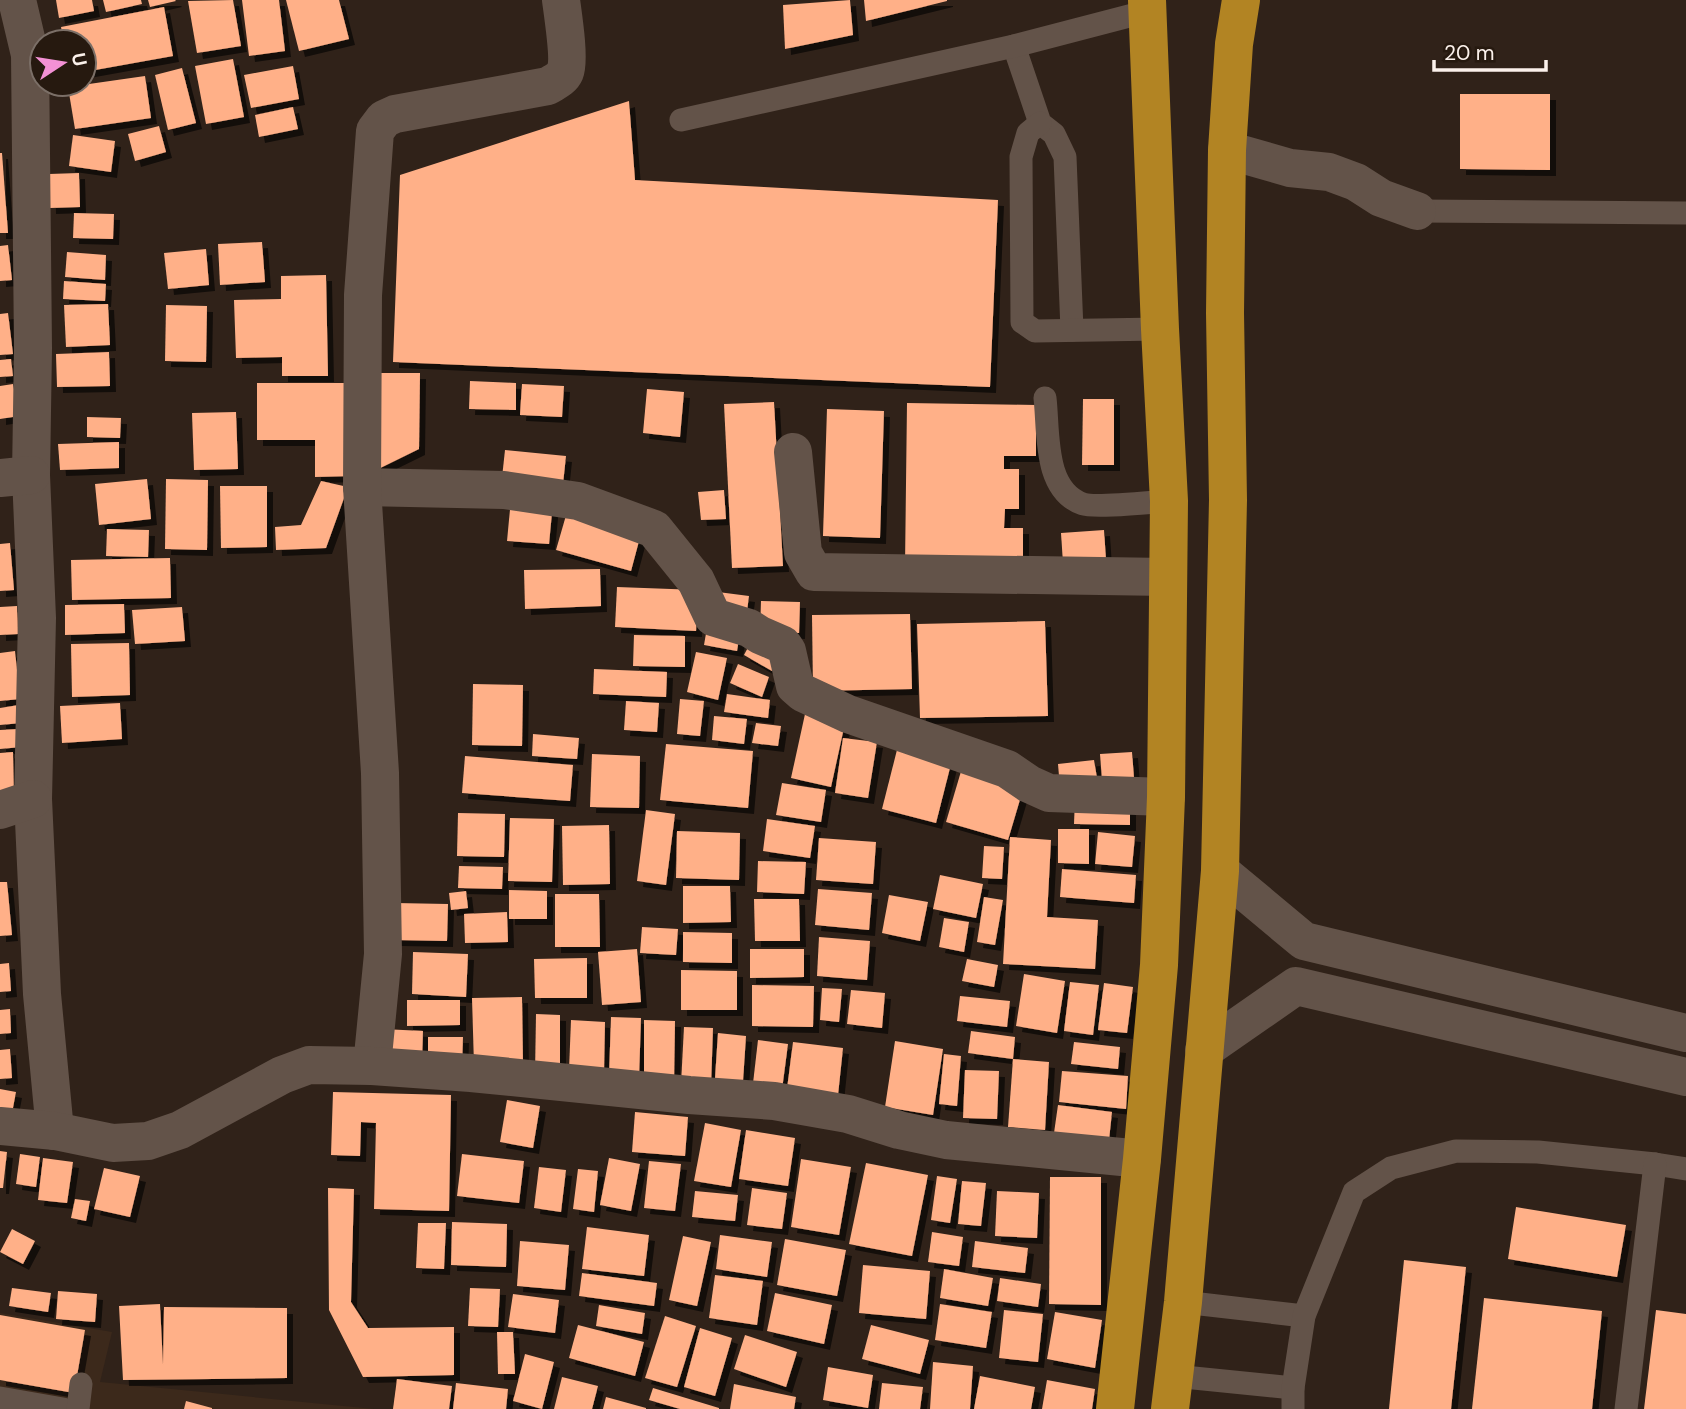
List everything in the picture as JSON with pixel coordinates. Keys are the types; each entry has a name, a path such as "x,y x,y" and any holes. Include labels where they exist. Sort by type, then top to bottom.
{"highway":[{"path":"1172,1393 1183,1302 1220,872 1228,500 1225,313 1227,150 1234,44 1241,0"},
{"path":"1115,1409 1142,1159 1159,965 1166,797 1169,501 1148,5"}],"street":[{"path":"17,0 30,55 33,348 16,477 37,618 16,804 42,994 55,1131"},
{"path":"372,1066 383,954 380,773 362,487 363,295 375,131 384,119 395,114 548,86 558,80 565,71 566,57 561,0"},
{"path":"1227,150 1290,168 1329,172 1356,182 1381,198 1417,211"},
{"path":"793,452 803,553 814,572 1168,577"},
{"path":"362,487 504,490 578,501 654,529 696,581 713,617 749,628 783,645 788,651 795,686 803,694 848,714 1007,769 1029,784 1049,793 1166,797"},
{"path":"1220,872 1304,941 1686,1033"},
{"path":"1204,1050 1296,986 1684,1064"},
{"path":"0,1126 55,1131 113,1143 148,1141 180,1130 282,1075 309,1065 372,1066 774,1101 848,1114 899,1130 946,1140 1142,1159"}],"lane":[{"path":"681,120 1014,46 1148,5"},
{"path":"1014,46 1040,123 1054,134 1065,157 1072,330"},
{"path":"1040,123 1028,133 1021,157 1022,322 1035,331 1160,329"},
{"path":"1417,211 1686,213"},
{"path":"1045,398 1053,471 1065,494 1084,504 1169,501"},
{"path":"1172,1393 1293,1398 1304,1316 1354,1192 1391,1168 1456,1151 1538,1152 1686,1169"},
{"path":"1626,1409 1655,1164"},
{"path":"1183,1302 1304,1316"},
{"path":"78,1409 81,1384"},
{"path":"0,1398 63,1409"}],"shaded area":[{"path":"0,1313 112,1332 100,1382 374,1409 0,1409"}],"building":[{"path":"56,0 92,0 94,11 59,18"},
{"path":"103,0 141,0 142,4 106,12"},
{"path":"148,0 175,0 176,1 150,7"},
{"path":"233,0 241,46 197,53 188,1"},
{"path":"242,0 279,0 285,51 249,56"},
{"path":"286,0 339,0 349,39 299,51"},
{"path":"850,0 853,35 785,49 783,5"},
{"path":"864,0 947,0 947,1 866,21"},
{"path":"164,7 173,56 98,69 98,28 61,27"},
{"path":"233,59 244,117 206,124 195,66"},
{"path":"293,66 299,99 251,108 244,75"},
{"path":"182,68 196,123 168,130 155,75"},
{"path":"145,76 151,118 75,129 70,98 98,98 98,83"},
{"path":"1460,94 1550,94 1550,170 1460,169"},
{"path":"629,101 635,180 998,200 990,387 393,362 400,175"},
{"path":"293,107 298,129 259,137 255,115"},
{"path":"159,126 166,152 135,161 128,134"},
{"path":"73,135 115,141 111,172 69,166"},
{"path":"2,153 8,233 0,233"},
{"path":"79,173 80,207 50,208 49,174"},
{"path":"74,213 114,214 113,239 73,238"},
{"path":"262,242 265,282 220,285 218,244"},
{"path":"8,245 12,280 0,281 0,246"},
{"path":"206,249 209,285 168,289 164,253"},
{"path":"67,252 106,255 105,280 65,277"},
{"path":"326,275 328,376 282,376 282,357 236,358 234,300 281,299 281,276"},
{"path":"64,281 106,284 105,301 63,299"},
{"path":"108,304 110,345 66,347 64,305"},
{"path":"166,305 207,306 206,362 165,361"},
{"path":"8,313 13,354 0,355 0,314"},
{"path":"109,352 110,386 57,387 56,354"},
{"path":"11,359 13,376 0,377 0,360"},
{"path":"368,373 420,373 419,449 366,475"},
{"path":"470,381 516,383 516,410 469,409"},
{"path":"257,383 352,383 353,476 315,477 315,440 257,440"},
{"path":"13,384 19,416 0,419 0,386"},
{"path":"522,384 564,386 562,417 520,415"},
{"path":"647,389 684,392 680,437 643,433"},
{"path":"1083,399 1114,399 1114,465 1082,465"},
{"path":"774,402 783,566 732,568 724,404"},
{"path":"907,403 1036,405 1036,456 1004,456 1004,469 1019,469 1019,509 1005,509 1004,528 1023,528 1023,567 905,566"},
{"path":"827,409 884,411 880,538 823,536"},
{"path":"236,412 238,469 194,470 192,413"},
{"path":"87,417 121,418 120,438 87,437"},
{"path":"119,442 119,468 60,470 58,444"},
{"path":"505,450 566,456 562,493 501,487"},
{"path":"147,479 151,519 99,525 95,484"},
{"path":"166,479 208,480 207,550 165,549"},
{"path":"321,481 348,487 326,548 276,550 275,527 301,525"},
{"path":"220,486 267,486 267,547 221,548"},
{"path":"724,490 726,519 701,520 698,492"},
{"path":"511,499 553,502 549,544 507,541"},
{"path":"569,505 643,526 631,571 556,550"},
{"path":"107,529 149,530 148,557 106,556"},
{"path":"1104,530 1106,560 1063,563 1061,533"},
{"path":"10,543 14,590 0,591 0,544"},
{"path":"170,558 171,598 72,600 71,560"},
{"path":"600,569 601,606 525,609 524,570"},
{"path":"617,587 698,590 696,631 615,627"},
{"path":"718,592 749,596 746,619 716,615"},
{"path":"761,601 800,602 799,633 760,632"},
{"path":"124,604 125,633 65,635 65,605"},
{"path":"17,606 18,634 0,635 0,607"},
{"path":"182,607 185,641 135,644 132,610"},
{"path":"910,614 912,689 813,691 812,615"},
{"path":"1045,621 1048,716 920,718 917,624"},
{"path":"708,622 741,627 737,651 704,645"},
{"path":"634,635 685,636 685,667 633,666"},
{"path":"754,636 782,652 772,671 744,655"},
{"path":"129,643 130,695 72,697 71,644"},
{"path":"15,651 20,699 0,701 0,653"},
{"path":"696,652 727,658 718,700 687,692"},
{"path":"738,664 769,677 762,697 730,683"},
{"path":"594,669 667,672 666,697 593,694"},
{"path":"473,684 523,685 522,746 472,745"},
{"path":"727,694 770,700 768,718 724,712"},
{"path":"680,699 704,701 700,736 677,734"},
{"path":"626,701 659,703 657,732 624,730"},
{"path":"120,703 122,739 62,743 60,706"},
{"path":"19,705 21,723 0,725 0,708"},
{"path":"807,705 847,714 831,787 791,778"},
{"path":"714,716 747,719 744,744 712,740"},
{"path":"756,723 781,726 778,746 752,743"},
{"path":"19,729 21,747 0,749 0,730"},
{"path":"533,734 579,738 577,759 532,756"},
{"path":"843,738 877,742 868,798 835,793"},
{"path":"899,742 953,756 936,823 882,809"},
{"path":"666,744 753,751 748,808 660,800"},
{"path":"13,752 14,802 0,802 0,753"},
{"path":"1132,752 1135,791 1103,793 1100,754"},
{"path":"592,754 640,756 639,808 590,807"},
{"path":"465,756 573,765 570,801 462,793"},
{"path":"1094,760 1098,784 1060,788 1058,764"},
{"path":"962,768 1024,786 1008,840 946,822"},
{"path":"782,783 826,790 821,822 776,815"},
{"path":"1075,798 1130,800 1130,825 1074,824"},
{"path":"646,810 675,814 666,885 637,881"},
{"path":"458,813 505,814 504,857 457,856"},
{"path":"510,818 554,819 552,882 508,881"},
{"path":"767,819 815,826 810,858 763,851"},
{"path":"609,825 610,884 563,885 562,826"},
{"path":"1058,829 1089,829 1089,864 1058,863"},
{"path":"677,831 740,833 739,880 676,878"},
{"path":"1098,832 1135,836 1132,867 1095,864"},
{"path":"1010,837 1051,840 1047,917 1098,920 1095,969 1003,964"},
{"path":"819,838 876,842 873,884 816,880"},
{"path":"984,846 1004,847 1002,879 982,878"},
{"path":"758,861 806,862 804,894 757,892"},
{"path":"459,866 503,867 502,889 458,888"},
{"path":"1062,869 1136,875 1134,903 1060,897"},
{"path":"940,875 983,884 976,918 933,909"},
{"path":"0,882 7,882 12,935 0,936"},
{"path":"683,886 730,886 731,922 683,923"},
{"path":"818,889 872,893 869,930 815,925"},
{"path":"509,890 547,891 547,919 509,919"},
{"path":"466,891 468,908 451,910 449,893"},
{"path":"555,894 599,894 600,947 555,947"},
{"path":"889,895 928,902 920,941 882,933"},
{"path":"984,897 1003,900 995,945 977,942"},
{"path":"754,899 799,899 800,941 755,941"},
{"path":"395,903 448,904 447,941 395,940"},
{"path":"507,912 508,942 465,943 464,914"},
{"path":"944,918 969,922 964,952 939,947"},
{"path":"642,927 678,929 676,955 640,953"},
{"path":"683,932 732,933 732,963 683,962"},
{"path":"819,937 870,941 867,980 817,976"},
{"path":"637,949 641,1002 602,1005 598,952"},
{"path":"750,949 804,949 804,977 750,978"},
{"path":"413,952 468,954 466,997 412,994"},
{"path":"587,958 587,998 535,998 534,959"},
{"path":"967,959 998,965 994,987 962,981"},
{"path":"9,963 11,991 0,992 0,964"},
{"path":"681,970 737,971 737,1010 681,1010"},
{"path":"1024,974 1065,981 1057,1033 1016,1026"},
{"path":"1070,982 1099,985 1093,1035 1064,1031"},
{"path":"1104,983 1133,987 1127,1033 1098,1030"},
{"path":"752,985 814,986 813,1027 752,1026"},
{"path":"822,988 842,989 839,1022 820,1020"},
{"path":"851,990 885,993 882,1028 847,1024"},
{"path":"960,996 1010,1001 1007,1027 957,1021"},
{"path":"522,997 523,1064 474,1065 472,998"},
{"path":"407,1000 460,1000 460,1025 407,1026"},
{"path":"10,1009 11,1033 0,1034 0,1010"},
{"path":"536,1014 560,1015 560,1074 535,1074"},
{"path":"611,1017 641,1018 639,1078 609,1077"},
{"path":"571,1020 605,1022 604,1071 569,1070"},
{"path":"644,1020 675,1021 674,1083 644,1082"},
{"path":"684,1027 713,1028 711,1086 681,1084"},
{"path":"383,1029 423,1031 422,1061 382,1060"},
{"path":"971,1031 1015,1037 1013,1059 968,1053"},
{"path":"718,1033 746,1036 742,1096 714,1094"},
{"path":"428,1037 463,1037 462,1066 428,1065"},
{"path":"758,1040 788,1044 781,1097 752,1092"},
{"path":"895,1041 943,1049 933,1115 885,1107"},
{"path":"793,1042 843,1048 838,1095 787,1089"},
{"path":"1074,1042 1120,1047 1118,1069 1071,1064"},
{"path":"10,1049 12,1078 0,1079 0,1050"},
{"path":"944,1054 961,1056 957,1106 939,1104"},
{"path":"1013,1059 1049,1062 1045,1130 1008,1127"},
{"path":"965,1070 999,1071 997,1119 963,1118"},
{"path":"1062,1071 1128,1076 1126,1109 1059,1102"},
{"path":"0,1089 16,1092 11,1118 0,1116"},
{"path":"333,1092 451,1095 449,1211 374,1209 376,1123 361,1122 360,1156 331,1155"},
{"path":"507,1100 540,1106 533,1148 500,1142"},
{"path":"1058,1105 1112,1112 1109,1140 1054,1133"},
{"path":"635,1112 688,1117 685,1156 632,1152"},
{"path":"705,1123 741,1130 731,1187 694,1181"},
{"path":"746,1130 795,1138 788,1186 739,1179"},
{"path":"0,1151 7,1152 3,1188 0,1188"},
{"path":"20,1154 40,1157 36,1187 16,1184"},
{"path":"462,1154 524,1161 519,1203 457,1196"},
{"path":"43,1158 73,1162 67,1203 38,1200"},
{"path":"609,1158 640,1164 631,1211 600,1205"},
{"path":"801,1159 851,1167 839,1235 791,1227"},
{"path":"649,1161 681,1164 675,1211 644,1208"},
{"path":"866,1163 928,1175 912,1256 849,1244"},
{"path":"539,1167 566,1170 561,1212 534,1208"},
{"path":"104,1168 140,1176 130,1217 94,1209"},
{"path":"578,1169 598,1171 594,1212 573,1209"},
{"path":"937,1176 957,1179 950,1223 931,1220"},
{"path":"1050,1177 1101,1177 1101,1305 1049,1304"},
{"path":"962,1181 986,1183 981,1226 958,1224"},
{"path":"328,1188 354,1189 351,1302 368,1328 454,1327 454,1375 363,1377 329,1310"},
{"path":"752,1188 787,1193 782,1229 747,1225"},
{"path":"695,1191 738,1195 735,1221 692,1217"},
{"path":"997,1191 1039,1193 1037,1238 995,1236"},
{"path":"75,1199 90,1201 86,1221 71,1218"},
{"path":"1516,1207 1626,1225 1617,1277 1508,1259"},
{"path":"452,1222 507,1224 506,1267 451,1265"},
{"path":"418,1223 446,1223 444,1269 416,1268"},
{"path":"587,1227 649,1235 644,1276 582,1269"},
{"path":"12,1229 35,1241 23,1264 0,1252"},
{"path":"932,1232 963,1237 959,1266 928,1262"},
{"path":"720,1235 772,1242 767,1277 716,1269"},
{"path":"683,1236 711,1242 697,1306 669,1300"},
{"path":"785,1239 846,1250 837,1296 777,1285"},
{"path":"520,1241 569,1245 565,1290 517,1286"},
{"path":"975,1241 1028,1248 1025,1273 972,1267"},
{"path":"1404,1260 1466,1267 1451,1409 1389,1409"},
{"path":"863,1265 930,1271 926,1319 859,1313"},
{"path":"944,1269 993,1278 988,1306 940,1298"},
{"path":"582,1273 657,1283 654,1306 579,1296"},
{"path":"715,1275 763,1281 757,1325 709,1318"},
{"path":"1000,1278 1041,1284 1038,1307 997,1301"},
{"path":"12,1288 51,1293 48,1312 9,1306"},
{"path":"470,1288 500,1289 498,1327 468,1326"},
{"path":"58,1291 97,1294 95,1322 56,1319"},
{"path":"775,1293 832,1305 824,1344 767,1331"},
{"path":"513,1294 559,1300 555,1333 508,1327"},
{"path":"1484,1298 1602,1311 1592,1409 1472,1409"},
{"path":"160,1304 163,1365 164,1307 287,1308 287,1378 123,1380 119,1306"},
{"path":"940,1304 992,1312 986,1348 935,1340"},
{"path":"599,1305 645,1313 642,1334 596,1326"},
{"path":"1004,1310 1043,1314 1038,1362 999,1358"},
{"path":"1656,1310 1686,1314 1686,1409 1644,1409"},
{"path":"1055,1312 1102,1320 1095,1368 1047,1359"},
{"path":"0,1315 85,1330 74,1393 0,1380"},
{"path":"665,1316 696,1326 677,1387 645,1378"},
{"path":"578,1325 644,1342 635,1376 569,1358"},
{"path":"871,1325 929,1340 920,1374 862,1359"},
{"path":"700,1328 732,1338 715,1396 684,1387"},
{"path":"497,1332 513,1332 515,1374 498,1374"},
{"path":"745,1335 797,1352 786,1387 734,1369"},
{"path":"525,1354 554,1362 542,1409 513,1401"},
{"path":"933,1362 973,1366 970,1409 930,1409"},
{"path":"828,1367 873,1375 868,1408 823,1400"},
{"path":"980,1376 1035,1387 1031,1409 974,1409"},
{"path":"562,1377 598,1386 592,1409 554,1409"},
{"path":"397,1379 452,1386 449,1409 393,1409"},
{"path":"1047,1380 1095,1389 1092,1409 1042,1409"},
{"path":"456,1383 508,1389 506,1409 453,1409"},
{"path":"882,1383 923,1387 920,1409 879,1409"},
{"path":"734,1384 796,1397 794,1409 730,1409"},
{"path":"653,1388 719,1409 680,1409 649,1400"},
{"path":"606,1397 646,1408 646,1409 603,1409"},
{"path":"186,1401 212,1408 212,1409 184,1409"}]}
